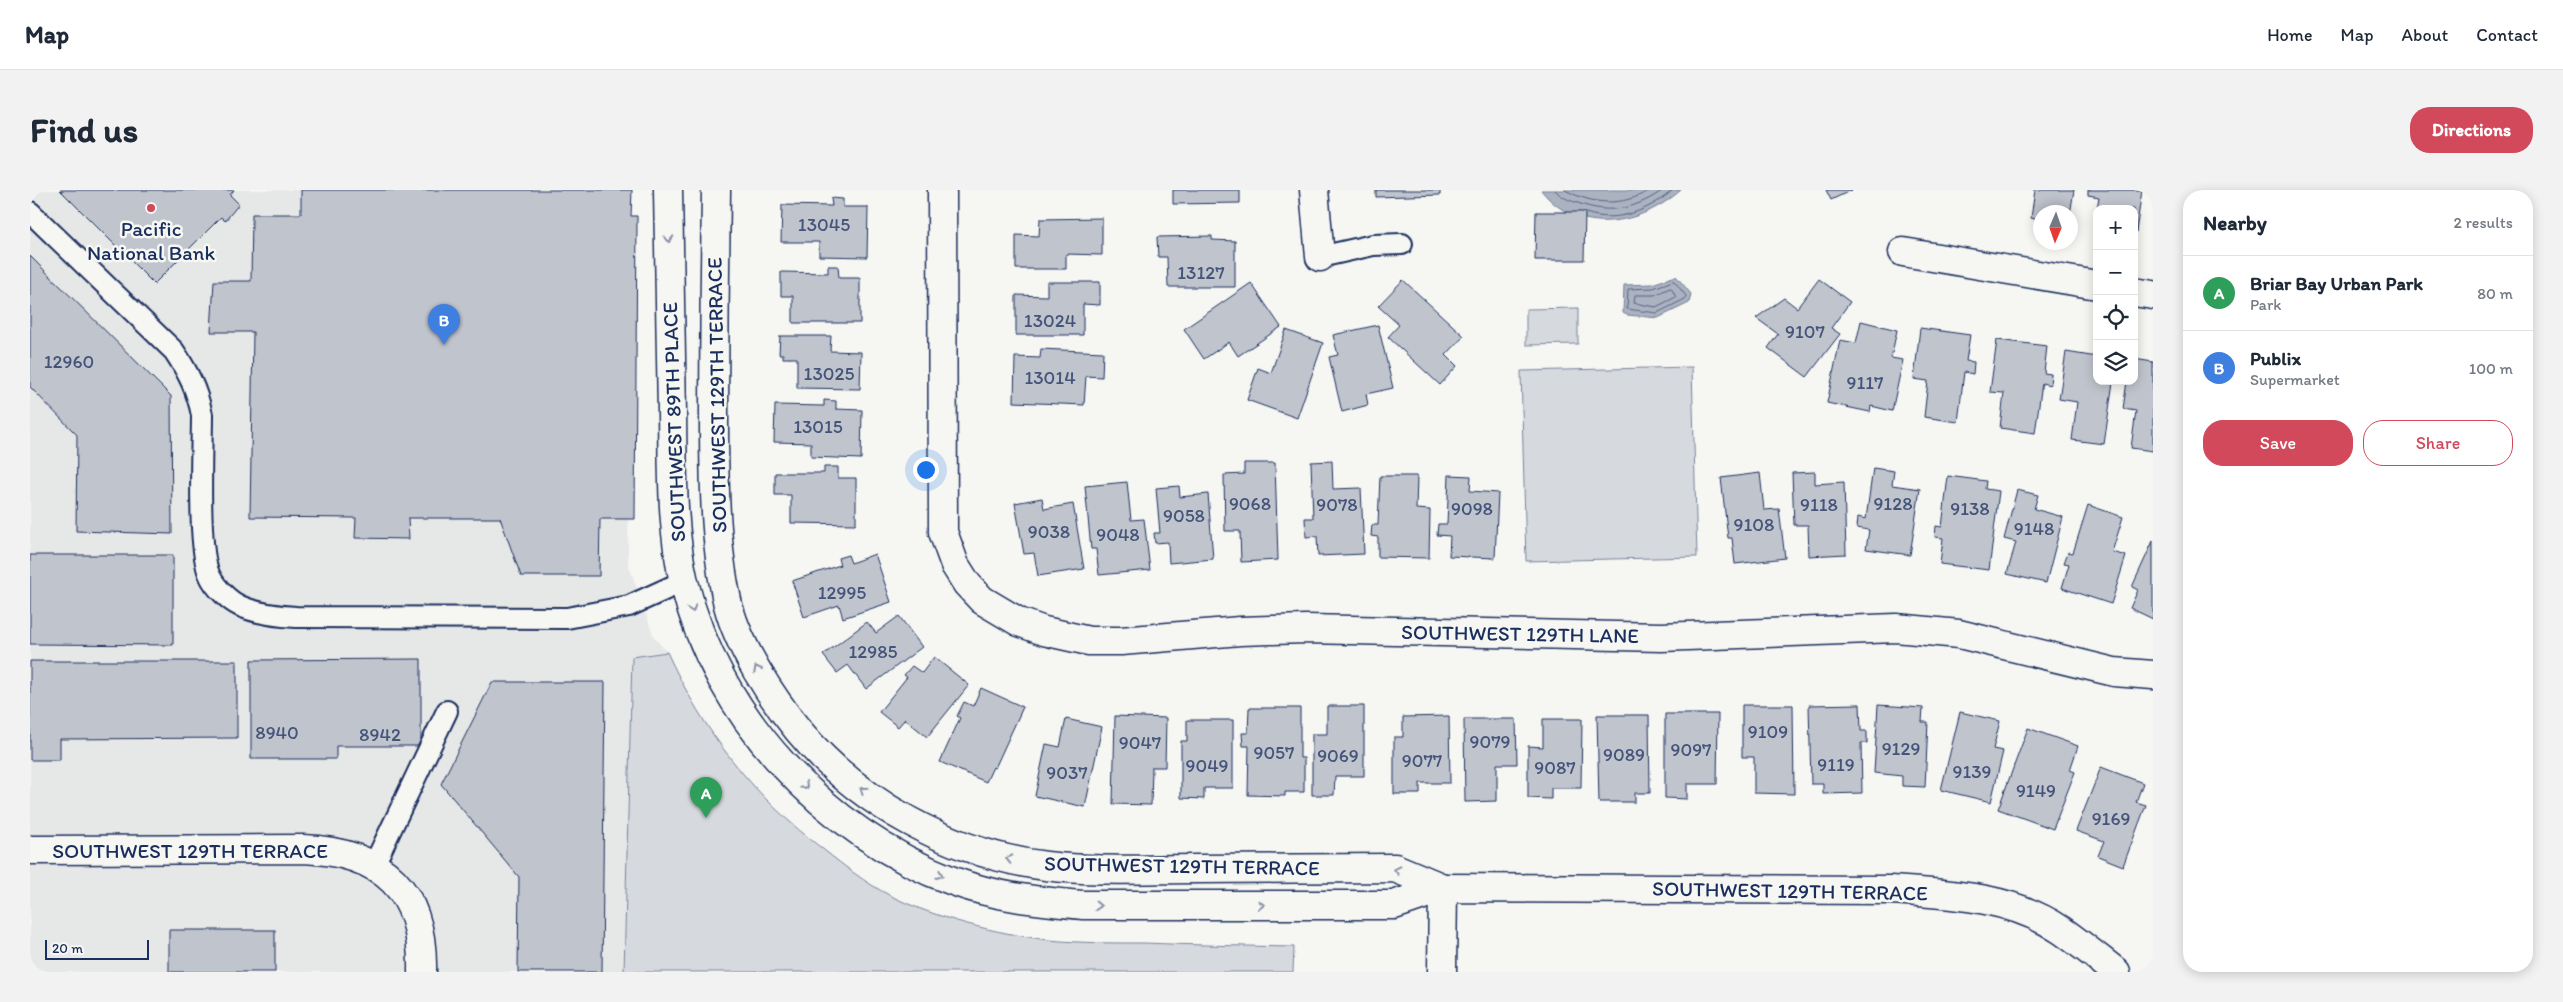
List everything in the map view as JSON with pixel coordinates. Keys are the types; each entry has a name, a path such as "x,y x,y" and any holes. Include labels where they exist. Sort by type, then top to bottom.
{"street":[{"name":"SOUTHWEST 89TH PLACE","path":"668,190 674,504 684,581 702,638 719,672 738,707 771,751"},
{"name":"SOUTHWEST 129TH TERRACE","path":"716,190 714,453 723,576 729,608 744,644 761,677 784,713 826,761 852,783 915,824 964,846 1019,861 1085,869 1395,868 1443,888"},
{"name":"SOUTHWEST 129TH LANE","path":"942,190 941,520 946,547 967,584 982,600 1019,622 1044,631 1089,641 1120,641 1282,629 1661,637 1896,628 1959,634 2114,672 2153,674"},
{"path":"1314,190 1320,257"},
{"path":"1904,252 2093,284"},
{"path":"2138,293 2153,295"},
{"name":"SOUTHWEST 129TH TERRACE","path":"771,751 823,802 894,854 953,881 1017,898 1104,906 1394,905 1443,888 1891,890 1986,899 2026,913 2060,929 2116,972"},
{"name":"SOUTHWEST 129TH TERRACE","path":"30,850 327,850 350,855 388,875 400,887 418,921 422,936 422,972"},
{"path":"1442,972 1443,888"}],"lane":[{"path":"30,212 174,351 188,372 198,395 202,415 205,552 210,576 221,591 238,605 264,614 296,617 567,618 629,606 684,581"},
{"path":"1320,257 1372,245 1402,244"},
{"path":"373,867 447,711"}],"shaded area":[{"path":"30,190 631,190 628,563 654,637 667,652 632,658 624,972 30,972"},
{"path":"1578,308 1578,344 1526,345 1526,309"},
{"path":"1692,367 1697,557 1526,561 1521,371"},
{"path":"667,652 697,710 714,736 753,785 798,829 855,874 889,895 926,911 967,924 1009,934 1049,940 1096,943 1294,947 1293,972 624,972 632,657"}],"water":[{"path":"1541,190 1681,190 1647,212 1610,221 1591,220 1573,215 1556,205"},
{"path":"1676,276 1691,294 1689,303 1658,318 1623,313 1624,285 1652,284"}],"building":[{"path":"60,190 234,190 230,195 239,204 225,221 221,217 154,284"},
{"path":"301,190 632,190 631,216 637,216 635,519 600,519 599,576 521,576 500,518 408,518 409,539 355,538 356,518 250,517 253,332 211,332 214,281 251,281 252,214 301,214"},
{"path":"1173,190 1240,190 1240,203 1173,204"},
{"path":"1376,190 1440,190 1440,195 1376,197"},
{"path":"1826,190 1852,190 1831,200"},
{"path":"2035,190 2074,190 2072,205 2033,205 2033,218 2031,218"},
{"path":"2088,190 2142,190 2138,218 2138,205 2098,205 2099,197 2088,195"},
{"path":"831,198 843,199 843,207 868,207 867,257 819,256 819,242 781,242 782,205 832,206"},
{"path":"1536,212 1585,212 1584,260 1535,260"},
{"path":"1102,218 1102,255 1066,254 1066,269 1016,269 1016,235 1039,236 1040,219"},
{"path":"1212,236 1212,240 1235,241 1235,287 1168,287 1167,257 1158,257 1157,237"},
{"path":"30,256 171,396 172,534 76,531 77,435 30,387"},
{"path":"828,266 838,266 839,278 860,278 860,323 793,323 793,296 781,296 781,272 828,273"},
{"path":"1819,279 1850,302 1831,328 1840,334 1807,377 1768,348 1778,334 1756,318 1784,298 1797,308"},
{"path":"1403,280 1464,336 1446,355 1457,366 1440,385 1388,337 1399,325 1378,306"},
{"path":"1047,282 1100,282 1100,305 1083,304 1083,335 1016,335 1016,295 1047,296"},
{"path":"1251,283 1281,327 1238,356 1229,342 1204,359 1184,329"},
{"path":"1861,321 1897,330 1891,358 1903,360 1892,411 1871,406 1870,412 1827,403 1840,340 1856,343"},
{"path":"1378,325 1393,388 1366,394 1368,405 1342,412 1329,357 1338,355 1333,335"},
{"path":"1920,328 1970,335 1966,361 1974,362 1973,374 1964,372 1958,422 1924,417 1928,381 1914,379"},
{"path":"1286,330 1323,343 1297,418 1247,400 1258,368 1271,373"},
{"path":"780,336 831,336 830,351 861,352 860,389 797,388 797,358 783,358 783,354 779,354"},
{"path":"1997,340 2047,346 2044,373 2051,374 2050,385 2042,383 2035,433 2000,428 2004,393 1990,392"},
{"path":"1041,349 1103,352 1102,377 1086,376 1084,405 1014,402 1015,357 1040,358"},
{"path":"2066,352 2093,356 2093,385 2113,385 2104,444 2072,440 2077,402 2059,399"},
{"path":"2138,360 2153,362 2153,451 2131,448 2136,411 2123,409 2126,385 2138,385"},
{"path":"824,400 836,401 836,409 862,410 861,459 811,457 811,443 774,442 775,405 824,406"},
{"path":"1332,461 1333,489 1361,488 1364,554 1318,556 1317,536 1306,537 1305,518 1313,518 1311,462"},
{"path":"1244,463 1275,463 1278,560 1241,562 1240,531 1225,531 1224,475 1244,474"},
{"path":"824,467 838,467 838,478 856,478 856,524 791,523 791,495 775,495 775,473 824,473"},
{"path":"1873,468 1894,471 1892,485 1920,489 1910,555 1866,549 1869,530 1857,528 1858,517 1866,519"},
{"path":"1815,472 1815,484 1844,482 1846,554 1809,556 1808,525 1794,525 1792,473"},
{"path":"1760,473 1764,510 1779,509 1785,558 1735,564 1732,538 1728,538 1721,478"},
{"path":"1449,475 1471,476 1470,491 1498,493 1495,558 1449,556 1450,536 1437,535 1438,524 1447,524"},
{"path":"1380,476 1417,476 1416,509 1430,510 1429,558 1378,557 1378,537 1371,536 1372,525 1378,525"},
{"path":"1948,476 1986,481 1985,489 1999,491 1989,570 1940,564 1943,538 1935,537 1936,526 1942,527"},
{"path":"1127,482 1131,520 1144,519 1150,570 1099,575 1096,549 1091,549 1085,486"},
{"path":"1179,486 1180,497 1208,494 1213,559 1169,563 1168,542 1155,543 1154,533 1160,533 1156,488"},
{"path":"2017,490 2038,495 2034,509 2063,517 2046,583 2007,574 2016,542 2004,539"},
{"path":"1042,498 1044,509 1073,504 1084,569 1038,576 1034,553 1024,554 1015,503"},
{"path":"2088,505 2123,517 2112,552 2126,556 2111,604 2062,588 2069,564 2064,563 2068,552 2073,553"},
{"path":"2153,541 2153,619 2130,608 2138,590 2132,587"},
{"path":"875,554 891,602 843,618 839,605 804,617 792,581 840,565 838,558 848,555 851,563"},
{"path":"30,555 173,555 173,645 30,644"},
{"path":"899,616 922,647 866,689 848,665 837,673 823,655 867,622 876,633"},
{"path":"934,657 969,685 927,737 905,719 898,727 879,712 907,677 904,675 912,666 922,673"},
{"path":"421,659 421,746 336,746 336,759 251,759 251,660"},
{"path":"30,661 237,661 237,738 60,739 60,760 30,760"},
{"path":"492,682 605,682 602,972 518,972 519,877 441,784"},
{"path":"981,688 1023,707 995,768 993,767 986,782 940,762 960,718 957,716 964,702 973,706"},
{"path":"1860,704 1861,731 1867,731 1867,743 1861,743 1862,793 1823,794 1823,784 1811,784 1809,705"},
{"path":"1742,705 1793,705 1794,794 1754,793 1754,757 1742,757"},
{"path":"1878,705 1923,708 1922,722 1928,722 1925,787 1902,786 1902,776 1874,773"},
{"path":"1327,706 1364,706 1364,776 1335,776 1334,795 1312,795 1312,734 1327,734"},
{"path":"1249,708 1300,708 1300,758 1304,758 1304,792 1285,792 1285,796 1248,795 1249,746 1243,746 1242,733 1248,733"},
{"path":"1960,712 2000,721 1993,749 2003,751 1991,802 1941,790"},
{"path":"1665,714 1718,714 1717,784 1687,784 1687,799 1665,798"},
{"path":"1597,715 1649,715 1650,793 1635,793 1635,802 1599,802"},
{"path":"1115,716 1166,718 1165,767 1152,767 1151,805 1113,804"},
{"path":"1449,716 1450,783 1420,783 1420,794 1394,794 1394,737 1403,737 1403,717"},
{"path":"1066,719 1102,727 1085,807 1035,796 1046,744 1060,747"},
{"path":"1464,719 1516,719 1517,764 1497,764 1497,801 1465,802"},
{"path":"1543,719 1582,719 1581,788 1551,788 1551,799 1528,798 1528,746 1543,747"},
{"path":"1187,720 1233,720 1233,788 1204,788 1204,799 1181,798 1181,741 1187,741"},
{"path":"2028,728 2078,746 2070,770 2075,772 2053,829 1998,809"},
{"path":"2101,767 2143,783 2136,802 2146,805 2123,866 2098,856 2104,841 2076,831"},
{"path":"169,930 275,930 275,972 169,972"}],"place":[{"name":"Pacific National Bank","path":"151,208"},
{"name":"Publix","path":"444,345"},
{"name":"Briar Bay Urban Park","path":"706,818"}]}
